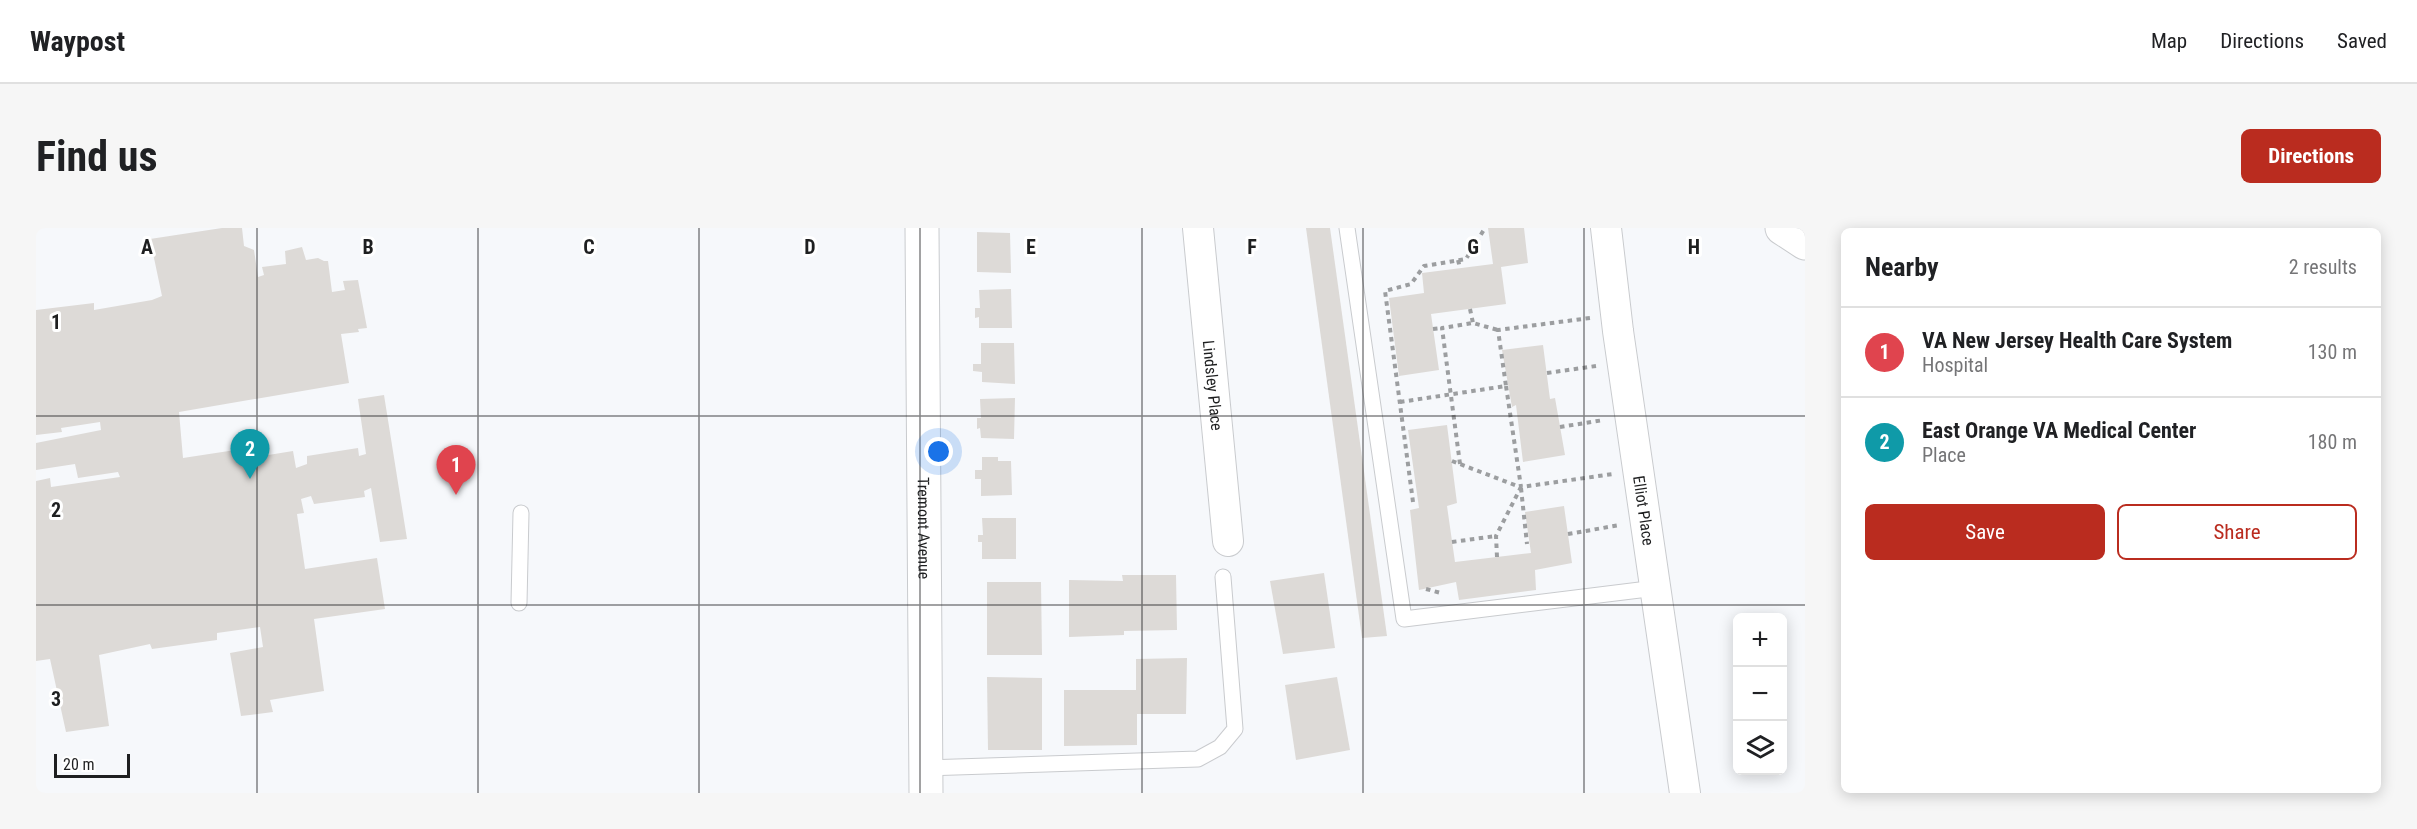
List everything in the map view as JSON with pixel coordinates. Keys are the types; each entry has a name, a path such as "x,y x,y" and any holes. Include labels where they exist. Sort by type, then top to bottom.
{"street":[{"name":"Tremont Avenue","path":"922,228 926,780"},
{"name":"Lindsley Place","path":"1198,228 1228,541"},
{"name":"Elliot Place","path":"1606,228 1618,331 1685,793"}],"lane":[{"path":"1347,228 1404,619 1656,588"},
{"path":"519,603 520,513"},
{"path":"926,780 1198,759 1220,747 1235,729 1224,577"}],"path":[{"path":"1413,501 1385,291 1411,284 1424,266 1466,259 1485,228"},
{"path":"1458,260 1460,268"},
{"path":"1470,309 1473,323"},
{"path":"1433,329 1473,323 1498,330 1591,318"},
{"path":"1442,328 1460,464"},
{"path":"1498,330 1527,544"},
{"path":"1546,373 1597,366"},
{"path":"1400,402 1506,386"},
{"path":"1560,427 1605,420"},
{"path":"1452,461 1521,487 1613,474"},
{"path":"1497,557 1496,536 1521,487"},
{"path":"1568,534 1621,525"},
{"path":"1452,542 1496,536"}],"building":[{"path":"222,228 242,228 244,246 254,250 258,277 264,275 262,267 286,264 285,251 302,247 306,260 318,258 328,261 332,292 345,290 343,281 358,280 367,328 358,329 359,332 341,334 349,383 179,412 183,458 255,447 256,457 293,451 296,468 307,464 307,456 358,448 359,456 366,454 358,399 384,395 407,539 380,542 371,488 364,491 365,497 314,504 311,496 301,499 304,513 297,514 305,569 377,558 385,609 314,619 324,691 270,700 273,712 241,716 230,653 263,647 260,627 217,633 217,640 152,649 150,644 99,655 109,726 66,732 50,659 36,661 36,481 50,478 51,487 120,477 118,472 78,478 75,464 36,470 36,443 101,430 100,422 61,428 62,432 36,435 36,310 94,303 94,310 152,300 162,296 150,239"},
{"path":"1306,228 1330,228 1387,636 1362,638"},
{"path":"1488,228 1524,228 1528,263 1501,267 1506,304 1431,314 1439,370 1399,376 1389,298 1424,293 1422,273 1493,264"},
{"path":"977,232 1010,233 1011,273 977,272"},
{"path":"1011,289 1012,328 979,328 979,317 975,318 975,308 980,308 979,290"},
{"path":"981,343 1014,343 1015,384 982,382 982,372 973,371 973,364 981,364"},
{"path":"1543,345 1550,399 1555,398 1565,455 1523,462 1516,405 1512,407 1502,350"},
{"path":"1015,398 1014,439 981,438 980,428 977,429 977,418 981,418 980,399"},
{"path":"1447,425 1457,503 1447,506 1455,562 1531,553 1525,512 1564,506 1572,563 1535,570 1536,590 1459,600 1456,582 1419,590 1410,510 1419,508 1408,430"},
{"path":"982,457 998,457 998,461 1011,461 1012,495 981,496 981,479 975,479 975,470 982,470"},
{"path":"982,518 1016,518 1016,559 982,559 982,542 978,542 978,535 983,535"},
{"path":"1324,573 1335,648 1283,654 1270,581"},
{"path":"1122,575 1176,575 1177,630 1124,631 1124,635 1069,637 1069,580 1123,581"},
{"path":"987,582 1041,582 1042,655 987,655"},
{"path":"1187,658 1186,714 1137,714 1137,745 1064,746 1064,690 1136,690 1136,659"},
{"path":"987,677 1042,678 1042,750 988,750"},
{"path":"1337,677 1350,750 1296,760 1285,685"}],"place":[{"name":"East Orange VA Medical Center","path":"250,479"},
{"name":"VA New Jersey Health Care System","path":"456,495"}]}
